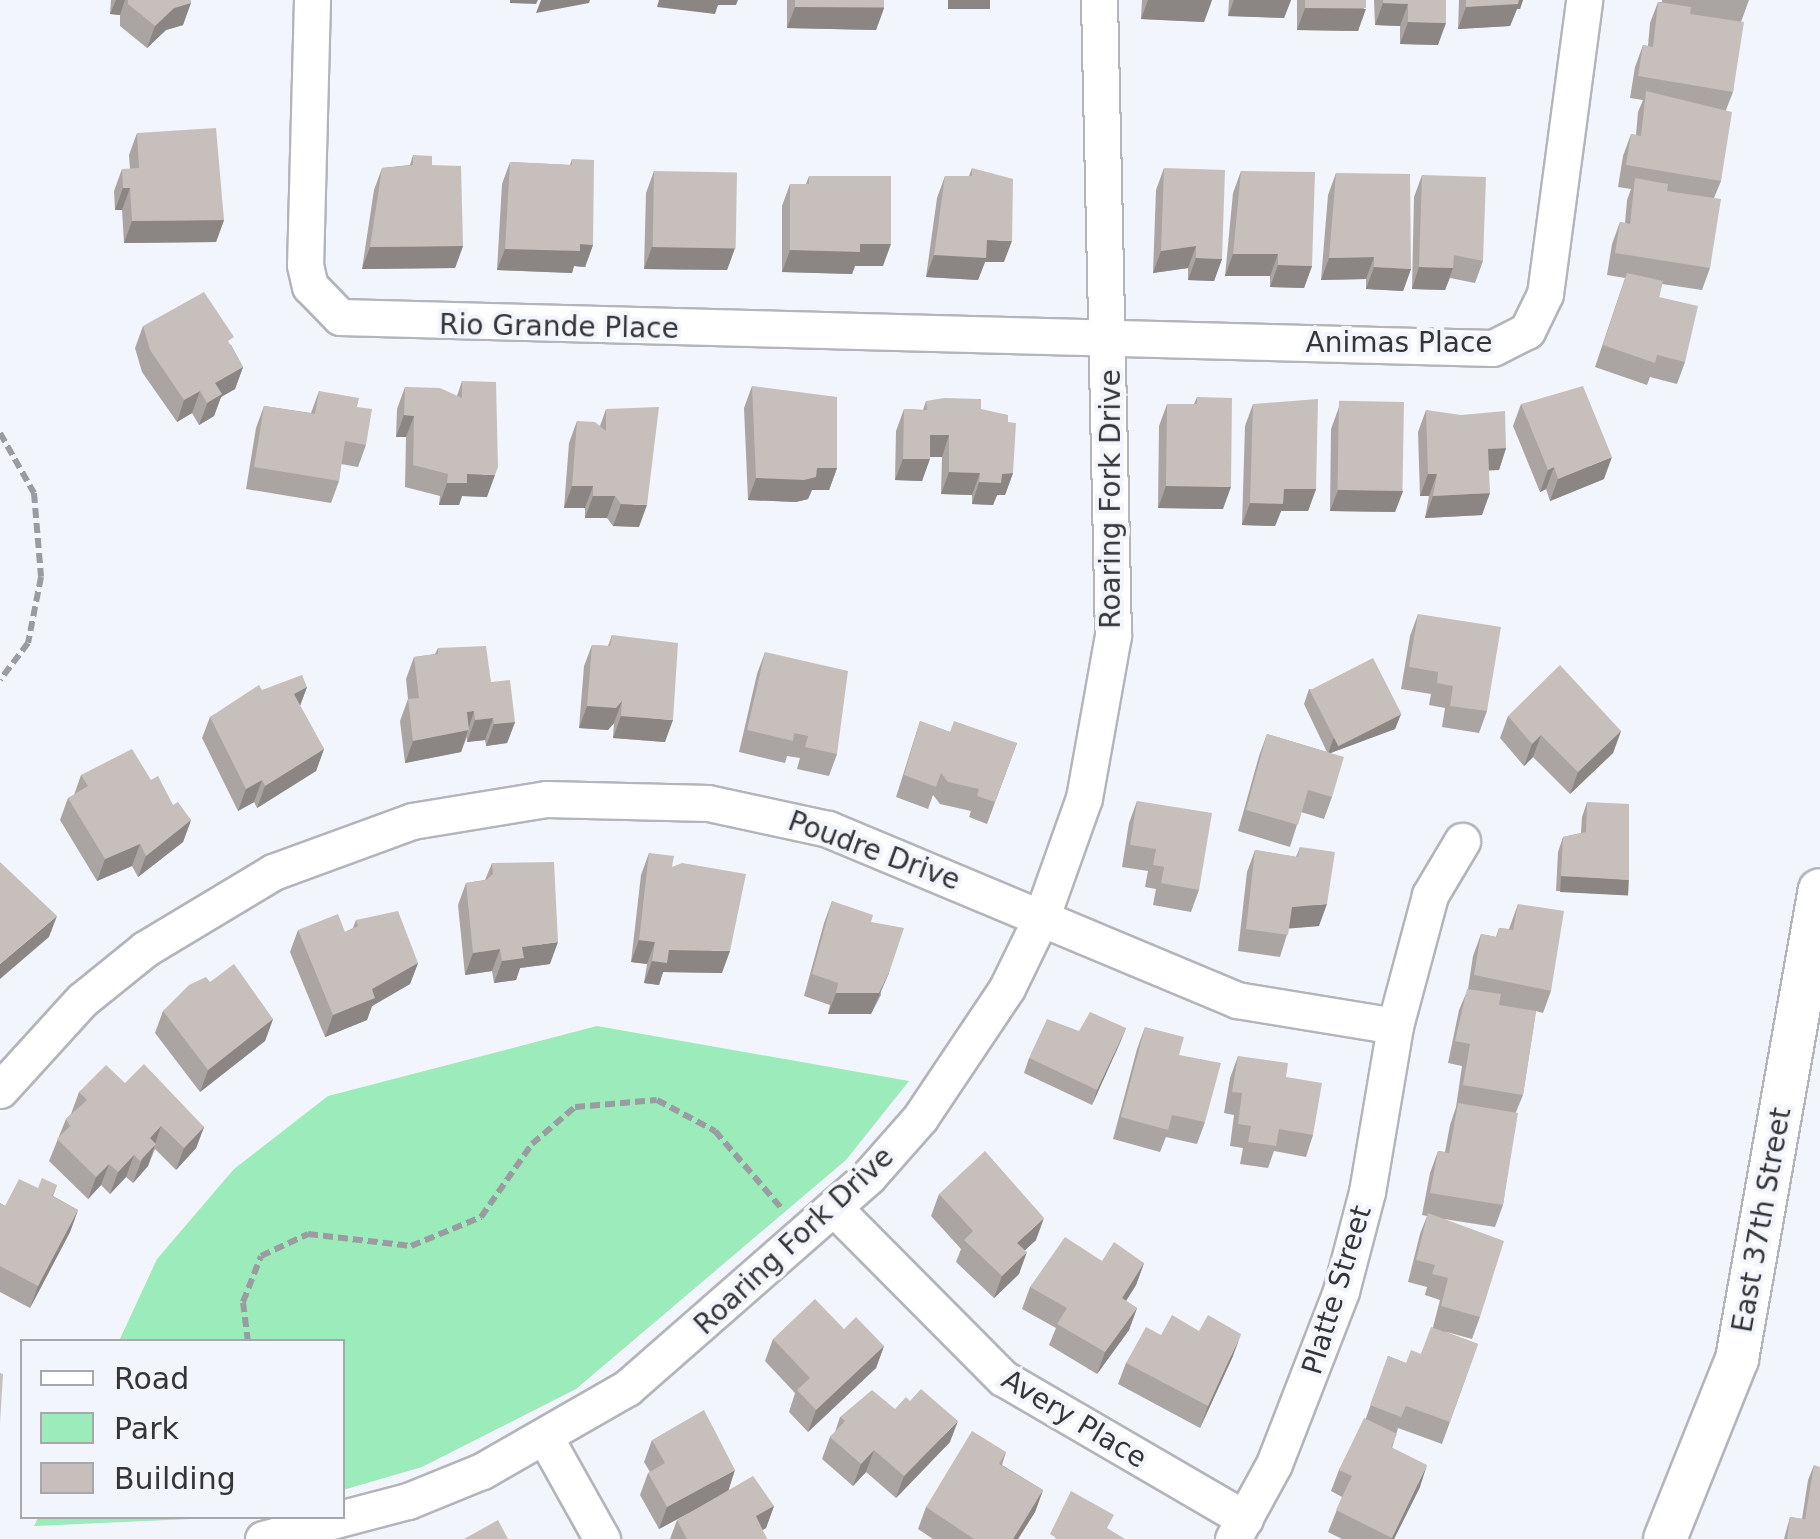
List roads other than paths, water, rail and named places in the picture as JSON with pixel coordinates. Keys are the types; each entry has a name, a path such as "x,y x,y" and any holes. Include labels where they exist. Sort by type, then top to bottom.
{"main road":[{"name":"East 37th Street","path":"1666,1539 1737,1359 1820,890"}],"street":[{"name":"Rio Grande Place","path":"312,0 306,265 310,286 340,317 1110,339"},
{"name":"Roaring Fork Drive","path":"278,1538 408,1502 546,1439 690,1340 836,1210 920,1118 974,1042 1042,916 1084,798 1112,636 1110,339 1098,0"},
{"name":"Animas Place","path":"1110,339 1492,348 1512,342 1539,315 1545,294 1584,0"},
{"name":"Poudre Drive","path":"0,1090 82,1000 213,904 348,841 492,805 627,796 762,812 892,851 1237,1000 1395,1026"},
{"name":"Platte Street","path":"1239,1529 1315,1369 1342,1292 1367,1192 1395,1026 1430,895 1462,841"},
{"name":"Avery Place","path":"836,1210 1003,1378 1239,1529"},
{"path":"546,1439 602,1539"}]}
